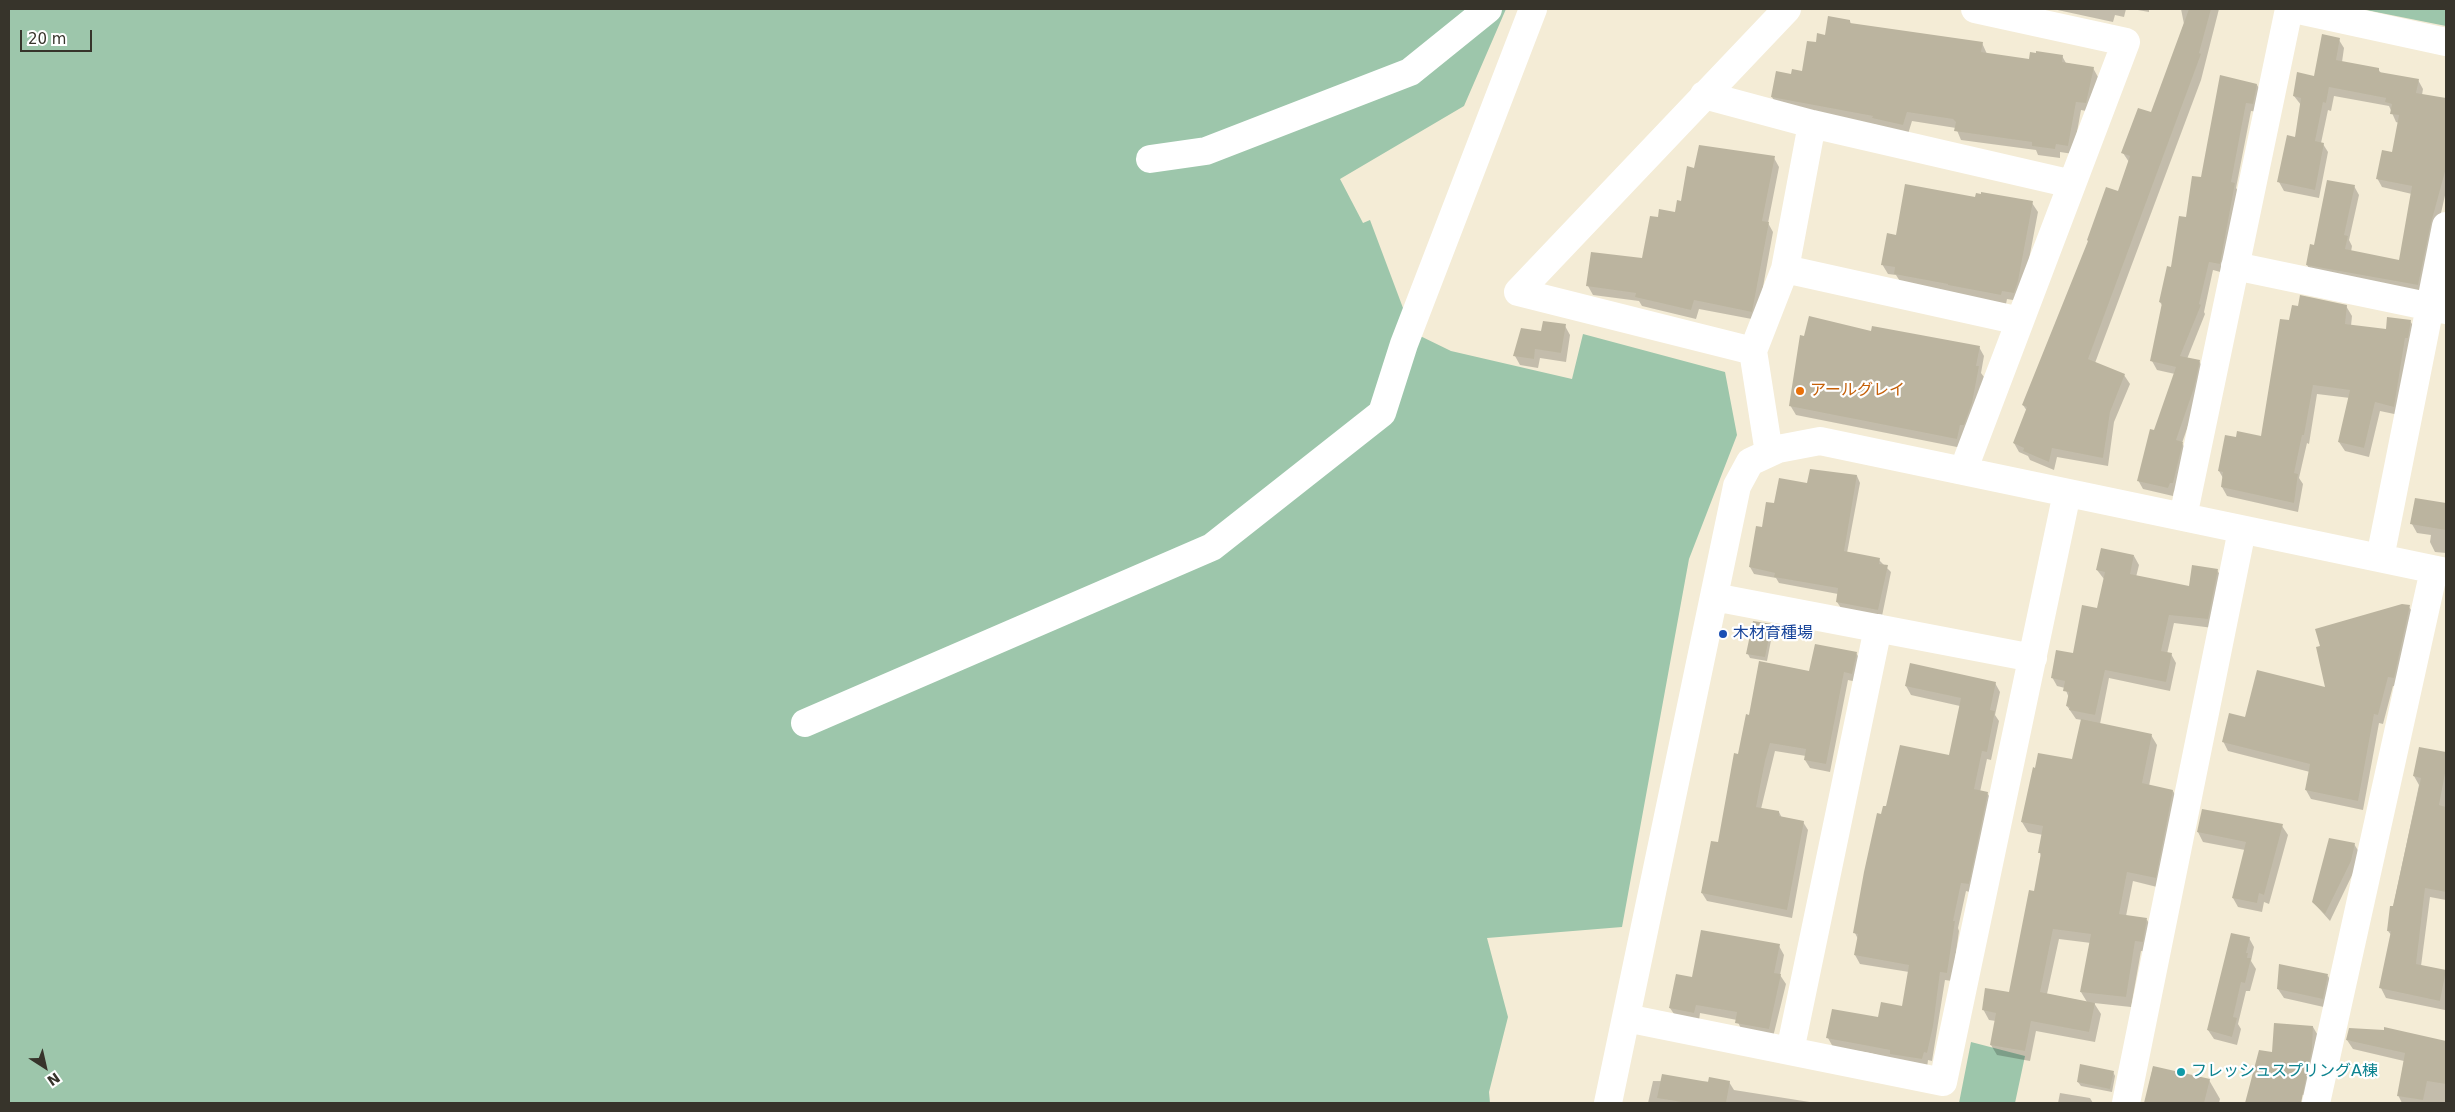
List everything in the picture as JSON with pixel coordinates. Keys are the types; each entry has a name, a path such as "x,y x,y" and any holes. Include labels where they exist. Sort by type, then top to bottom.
{"street":[{"path":"1150,159 1206,152 1410,72 1488,9"},
{"path":"805,723 1212,546 1382,412 1404,344 1533,9"},
{"path":"1753,350 1518,292 1786,9"},
{"path":"1963,471 2126,42 1975,9"},
{"path":"2183,517 2235,266 2300,10 2446,42"},
{"path":"1704,95 1812,124 2072,184"},
{"path":"1769,453 1753,350 1785,269 1812,124"},
{"path":"2380,558 2438,309 2446,226"},
{"path":"2235,266 2438,309"},
{"path":"1785,269 2020,321"},
{"path":"1608,1103 1737,486 1750,462 1778,449 1820,441 2440,571 2316,1103"},
{"path":"1626,1018 1943,1082 2067,493"},
{"path":"2126,1103 2242,530"},
{"path":"1714,597 2033,658"},
{"path":"1790,1051 1878,628"}],"green space":[{"path":"9,9 1506,9 1464,106 1340,179 1363,223 1370,220 1412,332 1451,351 1572,379 1583,334 1725,372 1737,435 1689,559 1622,927 1487,938 1508,1017 1489,1092 1490,1103 9,1103"},
{"path":"2361,9 2446,9 2446,26"},
{"path":"1971,1042 2025,1056 2015,1103 1959,1103"}],"building":[{"path":"2189,9 2211,9 2199,53 2201,54 2088,359 2125,374 2110,412 2103,458 2052,448 2049,462 2023,451 2024,448 2013,443 2027,407 2022,405 2088,241 2106,187 2118,191 2130,156 2121,153 2138,108 2151,112"},
{"path":"1828,16 1850,20 1850,23 1983,42 1981,52 2029,59 2030,52 2036,53 2036,51 2063,55 2062,62 2094,67 2086,103 2076,102 2068,146 2056,144 2055,149 2032,146 2032,142 1954,131 1956,122 1953,119 1907,112 1903,125 1872,118 1873,116 1771,97 1776,71 1791,74 1792,69 1802,71 1807,41 1816,42 1817,33 1825,35"},
{"path":"2322,34 2340,38 2336,60 2379,68 2379,72 2419,79 2416,93 2446,98 2446,168 2431,223 2418,285 2306,265 2310,244 2314,245 2327,180 2355,185 2344,235 2348,236 2345,249 2399,260 2412,186 2376,179 2382,150 2392,152 2399,115 2390,114 2392,104 2385,102 2386,98 2329,87 2326,103 2323,102 2315,141 2324,143 2315,190 2277,182 2287,135 2295,137 2301,98 2293,96 2297,72 2314,76"},
{"path":"2220,75 2257,84 2253,104 2246,103 2231,182 2235,183 2220,264 2209,262 2199,304 2201,305 2180,356 2200,360 2194,388 2176,440 2183,442 2173,483 2170,483 2168,488 2137,481 2150,429 2154,430 2176,367 2150,361 2162,303 2159,302 2167,266 2171,267 2179,216 2186,217 2192,176 2201,177"},
{"path":"1699,145 1775,156 1762,221 1769,222 1752,312 1694,300 1691,310 1635,297 1636,293 1586,286 1591,252 1642,258 1650,216 1658,217 1659,209 1675,212 1677,200 1681,201 1687,166 1694,168"},
{"path":"1905,184 1975,197 1976,193 1981,194 1981,192 2033,201 2014,293 2002,291 2001,295 1894,274 1895,267 1881,265 1887,233 1896,235"},
{"path":"2300,295 2347,305 2345,324 2386,329 2387,317 2411,320 2408,338 2405,338 2394,407 2375,402 2364,448 2338,442 2350,390 2313,385 2304,435 2302,435 2294,473 2298,474 2294,503 2221,487 2223,472 2218,471 2225,435 2236,437 2237,431 2261,436 2280,319 2289,320 2292,305 2298,306"},
{"path":"1809,316 1871,331 1872,326 1980,346 1976,366 1979,366 1972,403 1964,425 1960,425 1957,439 1789,406 1800,335 1804,336"},
{"path":"1543,321 1566,324 1561,353 1535,349 1534,359 1513,356 1521,328 1541,331"},
{"path":"1810,469 1857,475 1844,551 1880,558 1879,564 1888,565 1878,610 1836,602 1838,588 1774,577 1775,573 1749,567 1756,526 1762,527 1766,502 1774,503 1779,478 1807,483"},
{"path":"2415,498 2446,503 2446,530 2410,524"},
{"path":"2101,548 2134,555 2130,574 2189,586 2192,565 2218,569 2208,619 2169,615 2161,651 2172,653 2166,682 2105,670 2095,715 2069,710 2070,707 2066,706 2069,692 2063,691 2065,681 2051,678 2056,650 2073,653 2082,605 2097,608 2105,572 2096,570"},
{"path":"2402,604 2410,605 2394,678 2388,677 2378,715 2374,714 2358,801 2305,790 2310,764 2222,742 2229,713 2245,717 2257,670 2325,687 2316,647 2320,646 2315,629"},
{"path":"1753,621 1772,624 1765,657 1746,654"},
{"path":"1815,644 1857,652 1852,674 1844,672 1826,764 1804,760 1806,749 1770,743 1765,761 1756,807 1779,811 1779,816 1804,821 1787,910 1701,893 1711,841 1718,842 1734,753 1738,754 1746,714 1749,715 1759,661 1809,671"},
{"path":"1910,663 1996,682 1990,710 1995,711 1987,752 1982,751 1974,789 1988,792 1969,884 1961,883 1953,921 1955,921 1947,973 1940,972 1933,1026 1927,1053 1924,1052 1922,1059 1890,1054 1890,1050 1826,1038 1832,1009 1878,1017 1881,1002 1902,1006 1909,965 1854,955 1858,934 1853,933 1864,872 1877,813 1881,814 1883,806 1886,806 1900,745 1949,755 1961,698 1905,686"},
{"path":"2081,719 2152,734 2142,783 2173,790 2156,878 2127,872 2119,914 2147,918 2143,942 2135,941 2126,997 2080,992 2091,934 2053,929 2040,992 2095,1003 2089,1032 2031,1021 2025,1051 1990,1045 1996,1013 1982,1010 1985,988 2009,992 2029,890 2034,891 2041,853 2038,853 2043,826 2021,822 2033,767 2035,768 2038,753 2072,759"},
{"path":"2419,747 2446,752 2446,768 2439,805 2446,807 2446,892 2425,888 2416,964 2446,970 2440,1001 2379,988 2391,931 2387,931 2390,906 2393,906 2421,778 2413,776"},
{"path":"2202,809 2283,824 2264,895 2259,893 2257,903 2232,898 2246,842 2197,832"},
{"path":"2329,838 2355,843 2351,861 2325,914 2312,902"},
{"path":"1701,930 1780,944 1774,973 1781,974 1769,1029 1735,1023 1737,1012 1696,1005 1694,1013 1669,1008 1676,974 1692,977"},
{"path":"2231,933 2250,937 2246,953 2248,953 2247,958 2251,958 2245,983 2241,982 2233,1017 2237,1018 2232,1037 2207,1030"},
{"path":"2279,964 2328,974 2323,999 2277,989"},
{"path":"2274,1023 2313,1026 2312,1049 2301,1103 2245,1103 2259,1050 2272,1052"},
{"path":"2384,1027 2446,1041 2446,1084 2427,1081 2423,1100 2397,1096 2405,1053 2346,1040 2349,1028 2384,1030"},
{"path":"2080,1064 2114,1071 2110,1089 2077,1082"},
{"path":"2153,1066 2210,1079 2204,1103 2144,1103"},
{"path":"1662,1074 1708,1082 1709,1077 1730,1081 1726,1103 1688,1103 1657,1098"}],"place":[{"name":"アールグレイ","path":"1800,391"},
{"name":"木材育種場","path":"1723,634"},
{"name":"フレッシュスプリングA棟","path":"2181,1072"}]}
